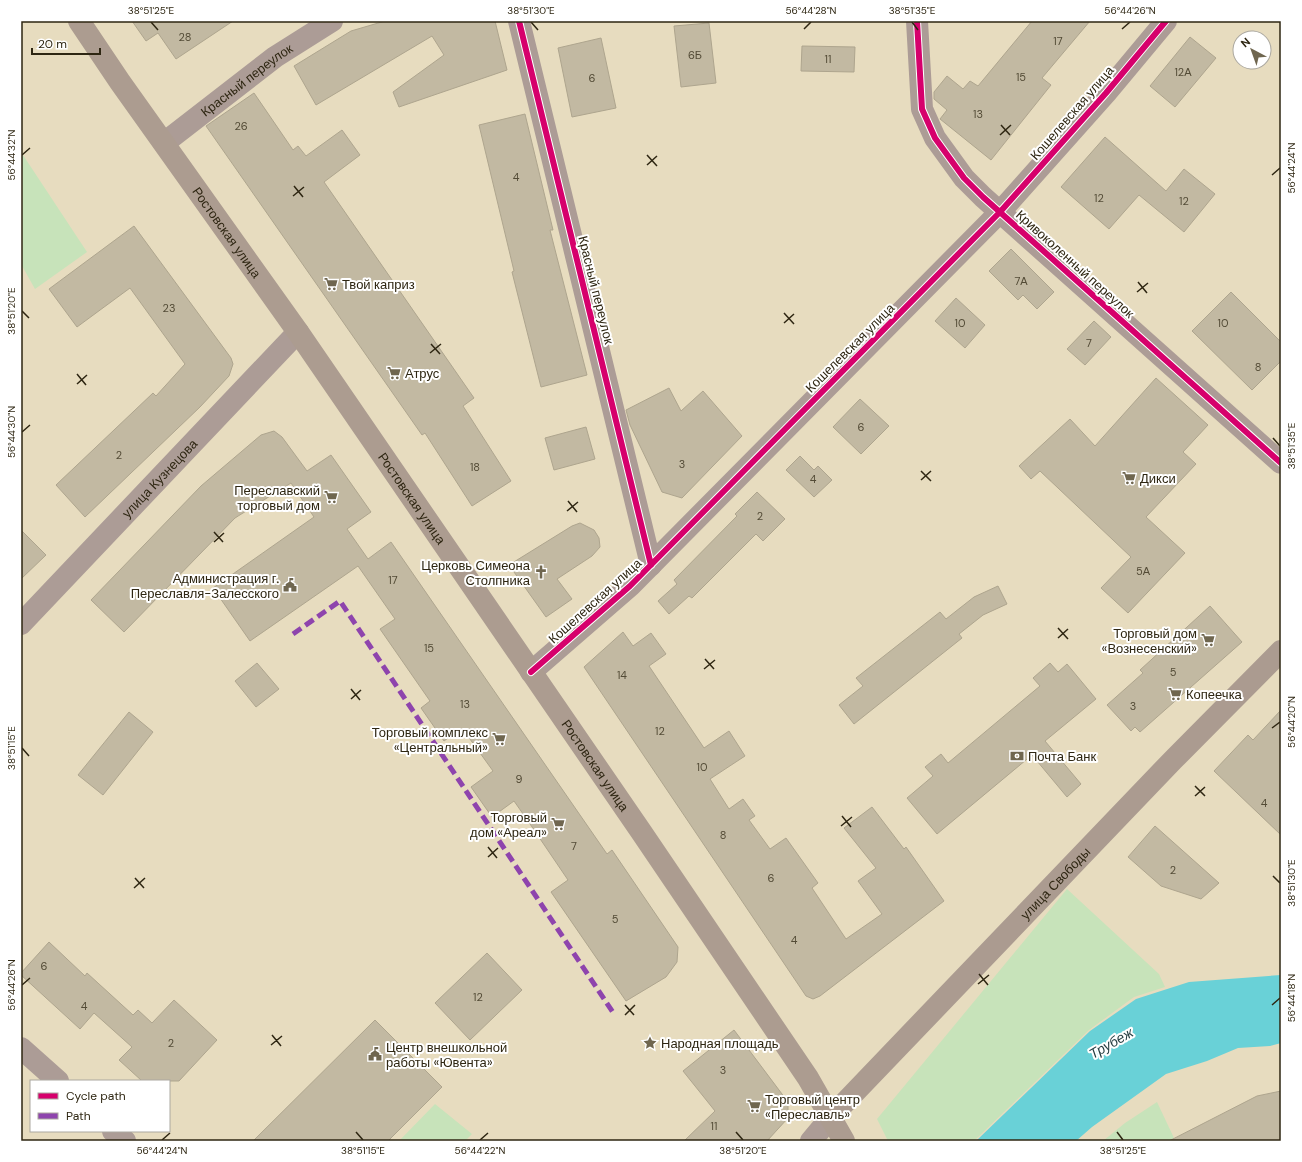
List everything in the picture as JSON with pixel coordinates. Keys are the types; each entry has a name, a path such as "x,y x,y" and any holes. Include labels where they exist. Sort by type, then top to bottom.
{"main road":[{"name":"Ростовская улица","path":"79,21 298,332 772,1024 808,1078 844,1141"},
{"name":"улица Свободы","path":"830,1117 1173,760 1281,651"}],"street":[{"name":"Красный переулок","path":"164,143 275,57 332,21"},
{"name":"Красный переулок","path":"519,21 651,564"},
{"name":"Кривоколенный переулок","path":"917,21 922,109 935,138 964,178 1000,212 1281,463"},
{"name":"Кошелевская улица","path":"531,672 584,627 651,564 1000,212 1106,93 1166,21"},
{"name":"улица Кузнецова","path":"21,624 298,332"},
{"path":"21,1048 57,1080"},
{"path":"811,1141 830,1117"},
{"path":"115,1132 125,1141"}],"green space":[{"path":"21,152 87,252 35,289 21,264"},
{"path":"1067,889 1159,974 1165,987 1134,997 1089,1030 974,1141 888,1141 877,1119"},
{"path":"1157,1102 1174,1138 1168,1141 1103,1141 1125,1123"},
{"path":"435,1104 472,1134 465,1141 399,1141"}],"water":[{"name":"Трубеж","path":"1281,975 1281,1043 1270,1046 1238,1048 1207,1061 1166,1074 1092,1127 1076,1141 976,1141 1090,1031 1136,999 1189,982"}],"building":[{"path":"132,21 233,21 176,59 158,33 146,41"},
{"path":"385,21 495,21 507,70 399,107 393,92 444,55 432,36 316,105 294,66 351,31"},
{"path":"1032,21 1090,21 1042,78 1051,85 991,160 940,119 947,110 934,99 934,92 947,76 963,89 970,81 978,86"},
{"path":"709,23 716,83 681,87 674,26"},
{"path":"1190,37 1216,58 1175,107 1150,86"},
{"path":"601,38 616,108 572,117 558,48"},
{"path":"802,46 855,47 854,72 801,71"},
{"path":"254,93 293,150 298,146 306,156 342,130 360,155 324,182 474,398 463,406 511,481 472,506 425,433 422,435 206,126"},
{"path":"525,114 553,230 550,230 587,375 541,387 512,272 514,271 479,125"},
{"path":"1105,137 1166,191 1184,169 1215,194 1184,232 1139,195 1109,229 1061,187"},
{"path":"134,226 231,358 233,364 229,376 200,407 85,517 56,485 153,393 156,396 185,364 130,288 77,327 49,289"},
{"path":"1011,249 1054,292 1037,309 1023,295 1018,300 989,271"},
{"path":"1231,292 1281,342 1281,361 1252,390 1192,331"},
{"path":"956,298 985,325 965,348 935,321"},
{"path":"1094,321 1111,337 1085,365 1067,349"},
{"path":"1156,378 1208,425 1183,452 1196,464 1146,517 1185,553 1128,613 1101,588 1131,557 1040,471 1031,479 1019,466 1070,419 1095,446"},
{"path":"669,388 681,411 703,391 742,436 682,498 662,492 630,425 626,410"},
{"path":"860,399 889,426 861,454 833,427"},
{"path":"586,427 595,459 554,470 545,438"},
{"path":"274,431 282,437 307,471 331,455 371,512 347,529 368,559 391,542 607,854 612,850 678,947 677,962 666,977 626,1001 551,892 568,880 528,821 514,801 492,817 471,787 493,771 462,728 444,741 421,708 430,701 380,629 395,619 358,566 250,641 213,588 314,517 291,483 235,518 124,632 91,600 201,486 261,435"},
{"path":"800,456 814,470 818,466 832,480 814,497 786,470"},
{"path":"757,492 785,519 763,541 756,534 692,598 689,596 669,614 658,601 677,584 674,580 737,516 735,514"},
{"name":"Церковь Симеона Столпника","path":"580,523 594,530 599,538 600,547 592,556 557,579 572,599 546,617 509,565 572,526"},
{"path":"21,530 46,555 21,579"},
{"path":"998,586 1007,604 983,615 959,634 962,638 854,724 839,705 863,686 856,678 940,612 946,619 974,597"},
{"path":"1210,606 1242,642 1140,732 1135,727 1131,731 1107,705 1143,673 1140,670"},
{"path":"623,632 633,646 651,633 666,654 649,666 704,748 729,731 745,756 710,779 729,809 743,799 755,816 749,820 770,849 786,838 818,883 812,888 846,939 882,914 858,881 876,868 844,828 872,807 904,849 906,847 944,901 820,996 813,999 806,996 584,667"},
{"path":"257,663 279,689 256,707 235,681"},
{"path":"1050,663 1058,672 1067,664 1096,699 1045,741 1081,784 1067,797 1032,755 937,834 907,798 933,776 925,767 941,754 948,763 1040,686 1033,678"},
{"path":"1281,710 1281,835 1214,771 1248,735 1253,740"},
{"path":"129,712 153,732 103,795 78,775"},
{"path":"1155,826 1219,883 1201,899 1161,886 1128,857"},
{"path":"49,942 85,976 87,973 133,1015 138,1010 152,1023 174,1000 217,1040 179,1081 141,1080 119,1060 132,1047 94,1013 80,1029 21,975 21,973"},
{"path":"487,953 522,990 470,1040 435,1003"},
{"name":"Центр внешкольной работы «Ювента»","path":"375,1020 442,1087 388,1141 253,1141"},
{"path":"734,1030 788,1102 788,1118 767,1141 684,1141 715,1111 683,1071"},
{"path":"1281,1091 1281,1141 1169,1141 1257,1096"}],"marked path":[{"path":"293,634 340,601 614,1014"}],"cycle path":[{"path":"519,21 651,565"},
{"path":"917,21 922,109 935,138 964,178 983,197 1281,463"},
{"path":"531,672 630,586 1000,212 1106,93 1166,21"}],"place":[{"name":"Твой каприз","path":"331,284"},
{"name":"Атрус","path":"394,373"},
{"name":"Дикси","path":"1129,478"},
{"name":"Переславский торговый дом","path":"331,497"},
{"name":"Церковь Симеона Столпника","path":"541,572"},
{"name":"Администрация г. Переславля-Залесского","path":"290,585"},
{"name":"Торговый дом «Вознесенский»","path":"1208,640"},
{"name":"Копеечка","path":"1175,694"},
{"name":"Торговый комплекс «Центральный»","path":"499,739"},
{"name":"Почта Банк","path":"1017,756"},
{"name":"Торговый дом «Ареал»","path":"558,824"},
{"name":"Народная площадь","path":"650,1043"},
{"name":"Центр внешкольной работы «Ювента»","path":"375,1054"},
{"name":"Торговый центр «Переславль»","path":"754,1106"}]}
